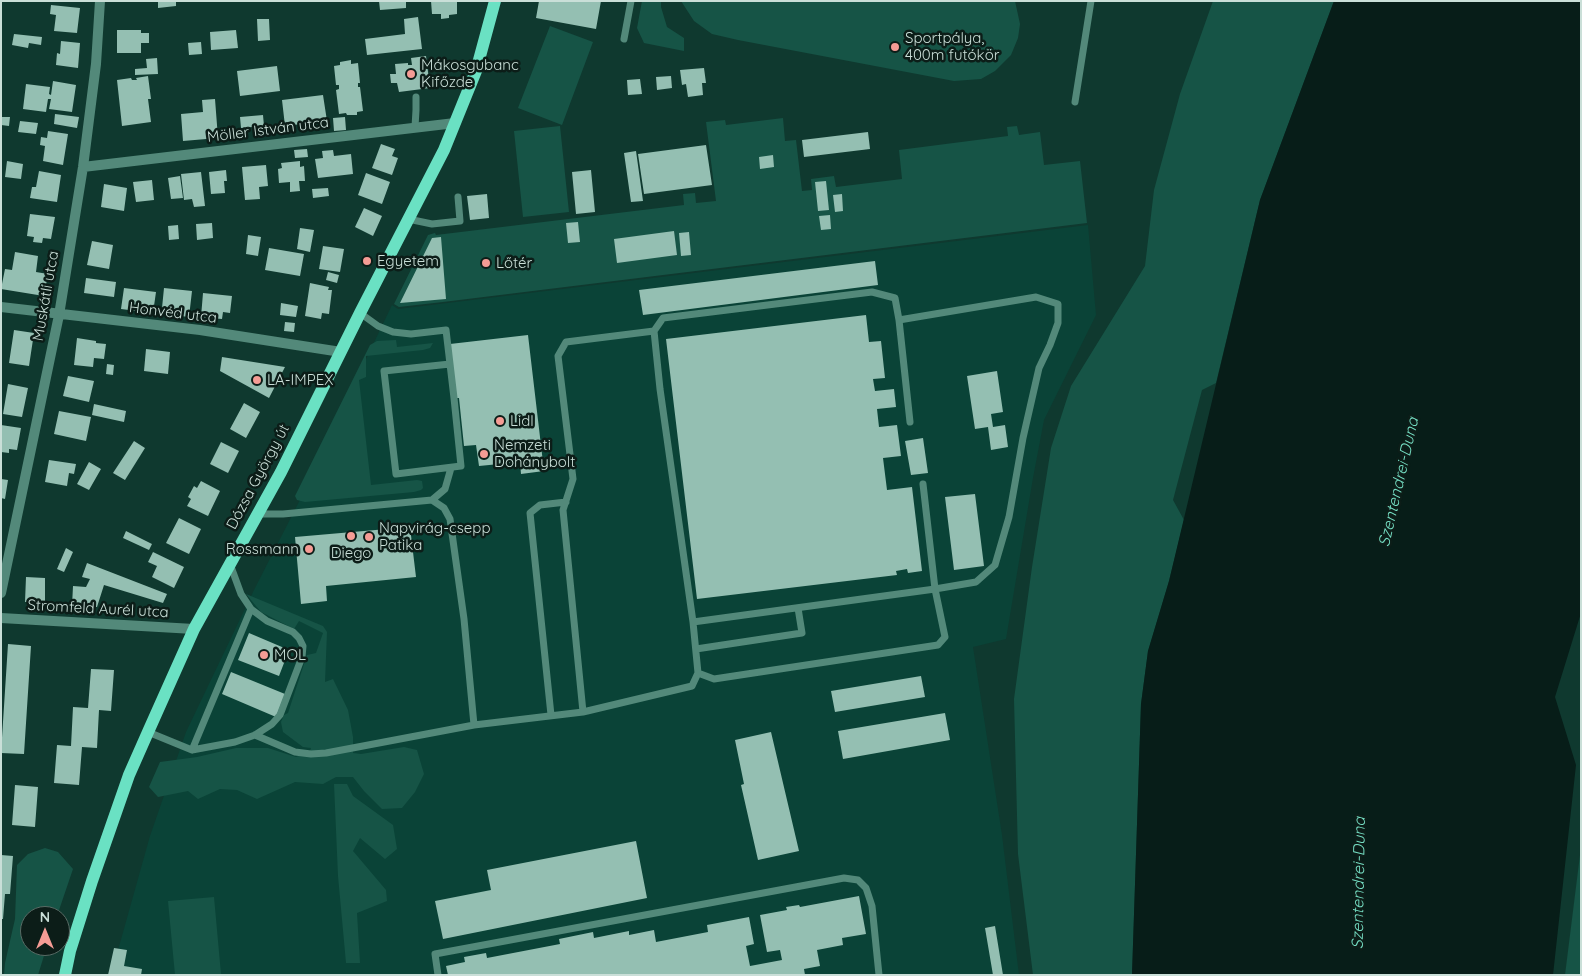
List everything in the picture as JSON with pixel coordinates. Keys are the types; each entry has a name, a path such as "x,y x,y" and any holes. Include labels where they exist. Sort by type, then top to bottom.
{"main road":[{"name":"Dózsa György út","path":"64,975 96,872 130,775 148,732 194,630 281,472 444,150 476,72 495,1"}],"street":[{"name":"Muskátli utca","path":"1,593 59,314 83,167 96,64 100,1"},
{"name":"Möller István utca","path":"83,167 455,123"},
{"name":"Honvéd utca","path":"1,307 200,330 341,352"},
{"name":"Stromfeld Aurél utca","path":"1,618 194,630"}],"lane":[{"path":"624,38 631,1"},
{"path":"1075,102 1090,1"},
{"path":"415,127 416,97"},
{"path":"408,220 432,224 460,221 458,197"},
{"path":"255,735 295,752 326,753 474,724 583,712 692,686 698,673 696,650 660,389 654,331 663,318 872,292 895,298 910,422"},
{"path":"693,622 976,582 995,565 1009,517 1023,438 1039,368 1058,323 1058,304 1036,297 899,320"},
{"path":"360,313 378,326 393,332 411,334 446,330 450,364 461,466 396,474 384,371 450,364"},
{"path":"583,712 563,510 573,479 558,356 566,342 654,331"},
{"path":"258,514 283,514 432,500 445,489 450,468"},
{"path":"698,673 714,679 938,645 945,637 936,589 923,484"},
{"path":"432,500 444,508 450,519 464,619 474,724"},
{"path":"551,715 530,513 540,505 566,502"},
{"path":"148,732 192,750 235,742 255,735 272,724 280,715 302,657 303,646 293,632 266,621 251,609 241,594 230,564"},
{"path":"696,650 802,633 798,608"},
{"path":"192,750 251,609"},
{"path":"438,975 435,954 844,878 858,880 866,888 872,906 879,975"}],"shaded area":[{"path":"642,1 661,1 667,27 684,38 684,51 644,43 637,28"},
{"name":"Sportpálya, 400m futókör","path":"681,1 1015,1 1020,24 1018,38 1011,55 995,71 981,79 954,81 712,34 694,21"},
{"path":"1213,1 1334,1 1260,200 1216,383 1202,390 1173,500 1184,520 1169,581 1148,651 1141,704 1132,975 1033,975 1018,854 1014,699 1051,448 1071,386 1145,266 1154,190 1180,94"},
{"path":"550,26 593,42 562,125 518,108"},
{"path":"783,118 785,141 796,140 802,191 812,190 811,179 834,176 836,187 902,179 899,150 1008,136 1007,127 1017,126 1019,135 1040,132 1044,165 1080,161 1087,223 443,302 399,307 394,304 428,235 684,205 683,194 695,193 696,203 716,201 706,122 725,120 726,125"},
{"path":"560,126 569,212 523,217 514,131"},
{"path":"1088,225 1096,315 1044,420 1006,639 973,647 1002,835 1019,975 111,975 150,836 186,732 254,590 306,488 392,305 398,309"},
{"path":"396,340 397,347 433,343 430,348 423,350 366,356 366,377 359,380 371,485 417,480 422,481 423,488 414,492 305,502 297,500 295,496 370,345 377,341"},
{"path":"246,594 323,626 327,632 325,682 333,679 348,710 353,737 353,753 361,754 404,747 417,750 424,774 415,792 402,808 382,809 353,777 336,777 323,784 295,782 257,799 237,790 220,789 198,799 188,791 158,797 149,787 160,762 197,757 236,748 268,748 296,757 310,751 311,748 303,747 283,732 281,722 284,715 288,713 307,655 316,653 323,633 299,621 294,629 261,612"},
{"path":"334,784 347,784 353,796 393,825 397,849 385,859 360,838 353,851 386,890 387,901 357,913 360,963 346,963 338,876"},
{"path":"1581,847 1581,975 1565,975"},
{"path":"45,848 58,852 73,869 60,906 20,906 20,956 44,956 38,975 4,975 15,919 17,865 28,854"},
{"path":"214,897 221,974 175,975 168,901"}],"water":[{"name":"Szentendrei-Duna","path":"1334,1 1581,1 1581,613 1555,697 1576,765 1553,975 1132,975 1141,704 1148,651 1169,581 1260,200"}],"building":[{"path":"158,1 176,1 176,6 158,8"},
{"path":"379,1 406,1 406,8 380,10"},
{"path":"431,1 457,1 457,14 441,19 441,14 432,14"},
{"path":"539,1 601,1 596,29 536,18"},
{"path":"51,5 80,8 77,33 54,31 56,15 50,14"},
{"path":"418,17 422,49 367,55 365,39 405,34 404,19"},
{"path":"257,19 269,19 270,40 258,41"},
{"path":"117,30 141,30 141,33 149,33 149,43 141,43 141,53 117,53"},
{"path":"236,30 238,48 211,50 210,32"},
{"path":"14,34 42,37 41,45 29,43 28,48 12,45"},
{"path":"61,41 80,43 78,68 56,65 57,53 60,54"},
{"path":"201,42 202,54 189,55 188,43"},
{"name":"Mákosgubanc Kifőzde","path":"426,56 430,88 399,92 397,83 391,83 390,74 396,74 395,64 408,63 408,65 412,65 411,58"},
{"path":"157,58 158,74 135,75 135,69 147,68 146,59"},
{"path":"351,60 351,64 358,63 360,83 358,83 358,87 360,87 363,111 357,112 357,115 339,114 336,90 339,89 339,85 336,85 334,66 340,65 340,62"},
{"path":"277,66 280,91 240,96 237,71"},
{"path":"704,68 706,83 702,83 703,95 688,97 686,84 682,85 680,70"},
{"path":"148,76 151,122 122,126 117,80 131,78 132,80 137,80 136,78"},
{"path":"671,76 672,88 657,90 656,77"},
{"path":"640,79 642,94 628,95 627,80"},
{"path":"53,81 76,85 72,112 49,109 51,99 48,99 46,112 23,109 26,84 50,87 49,94 51,95"},
{"path":"323,95 327,121 285,126 282,100"},
{"path":"215,99 218,138 183,141 181,114 203,112 202,100"},
{"path":"55,114 79,117 77,128 54,124"},
{"path":"263,115 264,126 241,128 240,117"},
{"path":"1,117 10,117 9,126 1,125"},
{"path":"345,117 346,130 334,131 333,118"},
{"path":"20,121 38,123 36,134 18,132"},
{"path":"48,131 68,134 63,165 43,161 45,146 40,145 41,137 47,138"},
{"path":"868,132 870,149 804,157 802,140"},
{"path":"381,144 395,149 392,156 398,158 392,175 372,168"},
{"path":"706,145 712,185 644,194 638,154"},
{"path":"307,149 308,157 295,158 294,150"},
{"path":"333,150 334,156 351,154 353,174 318,178 315,159 323,158 322,151"},
{"path":"636,151 643,201 631,202 624,153"},
{"path":"773,155 774,167 760,169 759,157"},
{"path":"7,161 23,164 21,179 5,177"},
{"path":"300,161 300,167 304,166 305,181 299,181 300,191 290,192 290,182 279,183 278,169 282,168 281,163"},
{"path":"266,165 268,186 259,187 260,199 245,200 242,167"},
{"path":"226,170 227,181 224,181 225,193 211,194 209,172"},
{"path":"591,170 595,212 576,214 572,172"},
{"path":"39,171 61,175 57,202 30,198 32,187 36,187"},
{"path":"201,172 205,206 194,207 192,199 184,200 181,174"},
{"path":"366,173 390,182 382,204 358,195"},
{"path":"180,176 183,198 171,199 168,178"},
{"path":"152,180 154,200 136,202 133,182"},
{"path":"826,181 829,210 818,211 815,182"},
{"path":"104,184 127,188 124,211 101,207"},
{"path":"328,188 329,196 313,198 312,189"},
{"path":"487,194 489,218 470,220 467,196"},
{"path":"842,194 843,211 835,212 833,195"},
{"path":"364,208 382,216 373,236 355,227"},
{"path":"30,214 55,217 51,239 43,238 42,243 33,242 34,237 27,236"},
{"path":"830,215 831,229 821,230 819,216"},
{"path":"578,222 580,242 568,243 566,223"},
{"path":"212,223 213,238 197,240 196,224"},
{"path":"178,225 179,239 169,240 168,226"},
{"path":"300,228 314,230 310,252 297,249"},
{"path":"674,231 677,255 617,263 614,239"},
{"path":"689,232 691,255 681,256 679,233"},
{"path":"248,235 261,237 258,256 246,254"},
{"path":"441,237 446,299 400,303 432,238"},
{"path":"92,241 113,245 109,269 87,265"},
{"path":"323,246 344,249 340,272 319,269"},
{"path":"269,248 304,254 300,276 265,270"},
{"path":"15,252 38,256 36,272 48,274 44,296 1,289 5,269 12,270"},
{"path":"875,261 878,285 643,315 639,290"},
{"path":"328,272 339,275 337,283 326,280"},
{"path":"86,278 116,282 114,297 84,293"},
{"path":"310,283 329,287 328,290 332,290 329,314 322,313 321,319 305,316"},
{"path":"124,288 156,292 153,313 121,309"},
{"path":"164,288 192,291 189,317 172,315 173,310 162,308"},
{"path":"203,293 232,296 230,313 223,312 222,319 201,317"},
{"path":"281,303 298,306 296,317 280,315"},
{"path":"866,315 869,342 881,341 885,378 873,379 875,391 894,389 896,407 877,409 879,427 897,425 901,456 883,458 887,490 912,487 922,571 908,573 907,569 896,571 897,575 697,599 666,339"},
{"path":"285,322 295,323 294,332 284,331"},
{"path":"14,330 34,333 29,366 9,363"},
{"name":"Lidl","path":"528,335 544,471 521,474 520,462 479,466 476,445 464,446 459,398 456,398 450,344"},
{"path":"77,338 106,344 104,359 94,358 93,367 74,365"},
{"path":"146,349 170,352 168,374 144,371"},
{"name":"LA-IMPEX","path":"222,357 285,367 269,398 220,371"},
{"path":"107,364 114,365 113,375 106,374"},
{"path":"997,371 1003,412 991,414 993,427 1005,425 1008,447 991,450 988,427 975,429 967,376"},
{"path":"68,376 94,381 89,402 63,396"},
{"path":"8,384 28,388 22,417 3,414"},
{"path":"244,403 260,412 246,438 230,429"},
{"path":"94,404 126,411 124,422 92,415"},
{"path":"59,411 91,417 86,441 54,434"},
{"path":"1,425 21,428 17,450 9,449 9,453 1,452"},
{"path":"923,438 928,473 911,475 905,441"},
{"path":"134,441 145,448 125,480 113,473"},
{"path":"221,442 239,451 228,473 210,464"},
{"path":"49,460 76,464 74,474 69,473 67,486 45,482"},
{"path":"89,462 101,469 89,490 77,484"},
{"path":"1,479 8,480 5,499 1,498"},
{"path":"201,481 220,491 208,516 187,506 191,499 188,497 194,486 197,488"},
{"path":"975,494 984,566 954,570 945,497"},
{"path":"179,518 201,529 189,554 166,543"},
{"path":"410,527 416,577 326,586 327,601 301,604 295,537"},
{"path":"126,531 152,544 149,550 123,538"},
{"path":"66,548 73,552 64,572 57,569"},
{"path":"153,552 184,567 174,588 152,577 157,566 148,562"},
{"path":"87,563 167,594 163,603 104,585 97,607 72,606 73,586 86,587 90,579 82,577"},
{"path":"26,577 45,578 45,603 25,602"},
{"name":"MOL","path":"249,633 289,650 279,676 238,660"},
{"path":"8,644 31,646 24,754 1,753"},
{"path":"91,669 114,670 111,711 99,710 97,748 82,747 79,785 54,783 57,745 71,746 73,707 88,708"},
{"path":"231,672 285,694 276,717 222,694"},
{"path":"921,676 925,697 835,712 831,691"},
{"path":"945,713 950,740 843,759 838,731"},
{"path":"771,732 799,851 758,860 741,785 744,784 735,740"},
{"path":"15,785 38,787 35,827 12,825"},
{"path":"636,841 647,898 443,939 435,901 491,890 487,870"},
{"path":"1,855 13,856 10,894 5,894 3,919 1,919"},
{"path":"859,896 866,934 842,938 843,945 817,950 820,966 804,969 805,975 448,975 446,966 465,962 464,957 486,953 487,958 560,944 559,939 593,932 594,938 629,931 629,935 654,930 656,942 708,932 707,925 749,917 754,944 746,946 750,966 782,960 780,950 767,952 760,915 787,910 786,907 799,905 800,907"},
{"path":"995,926 1003,975 993,975 985,928"},
{"path":"114,948 127,950 124,966 142,969 141,975 108,975"}],"place":[{"name":"Sportpálya, 400m futókör","path":"895,47"},
{"name":"Mákosgubanc Kifőzde","path":"411,74"},
{"name":"Egyetem","path":"367,261"},
{"name":"Lőtér","path":"486,263"},
{"name":"LA-IMPEX","path":"257,380"},
{"name":"Lidl","path":"500,421"},
{"name":"Nemzeti Dohánybolt","path":"484,454"},
{"name":"Diego","path":"351,536"},
{"name":"Napvirág-csepp Patika","path":"369,537"},
{"name":"Rossmann","path":"309,549"},
{"name":"MOL","path":"264,655"}]}
